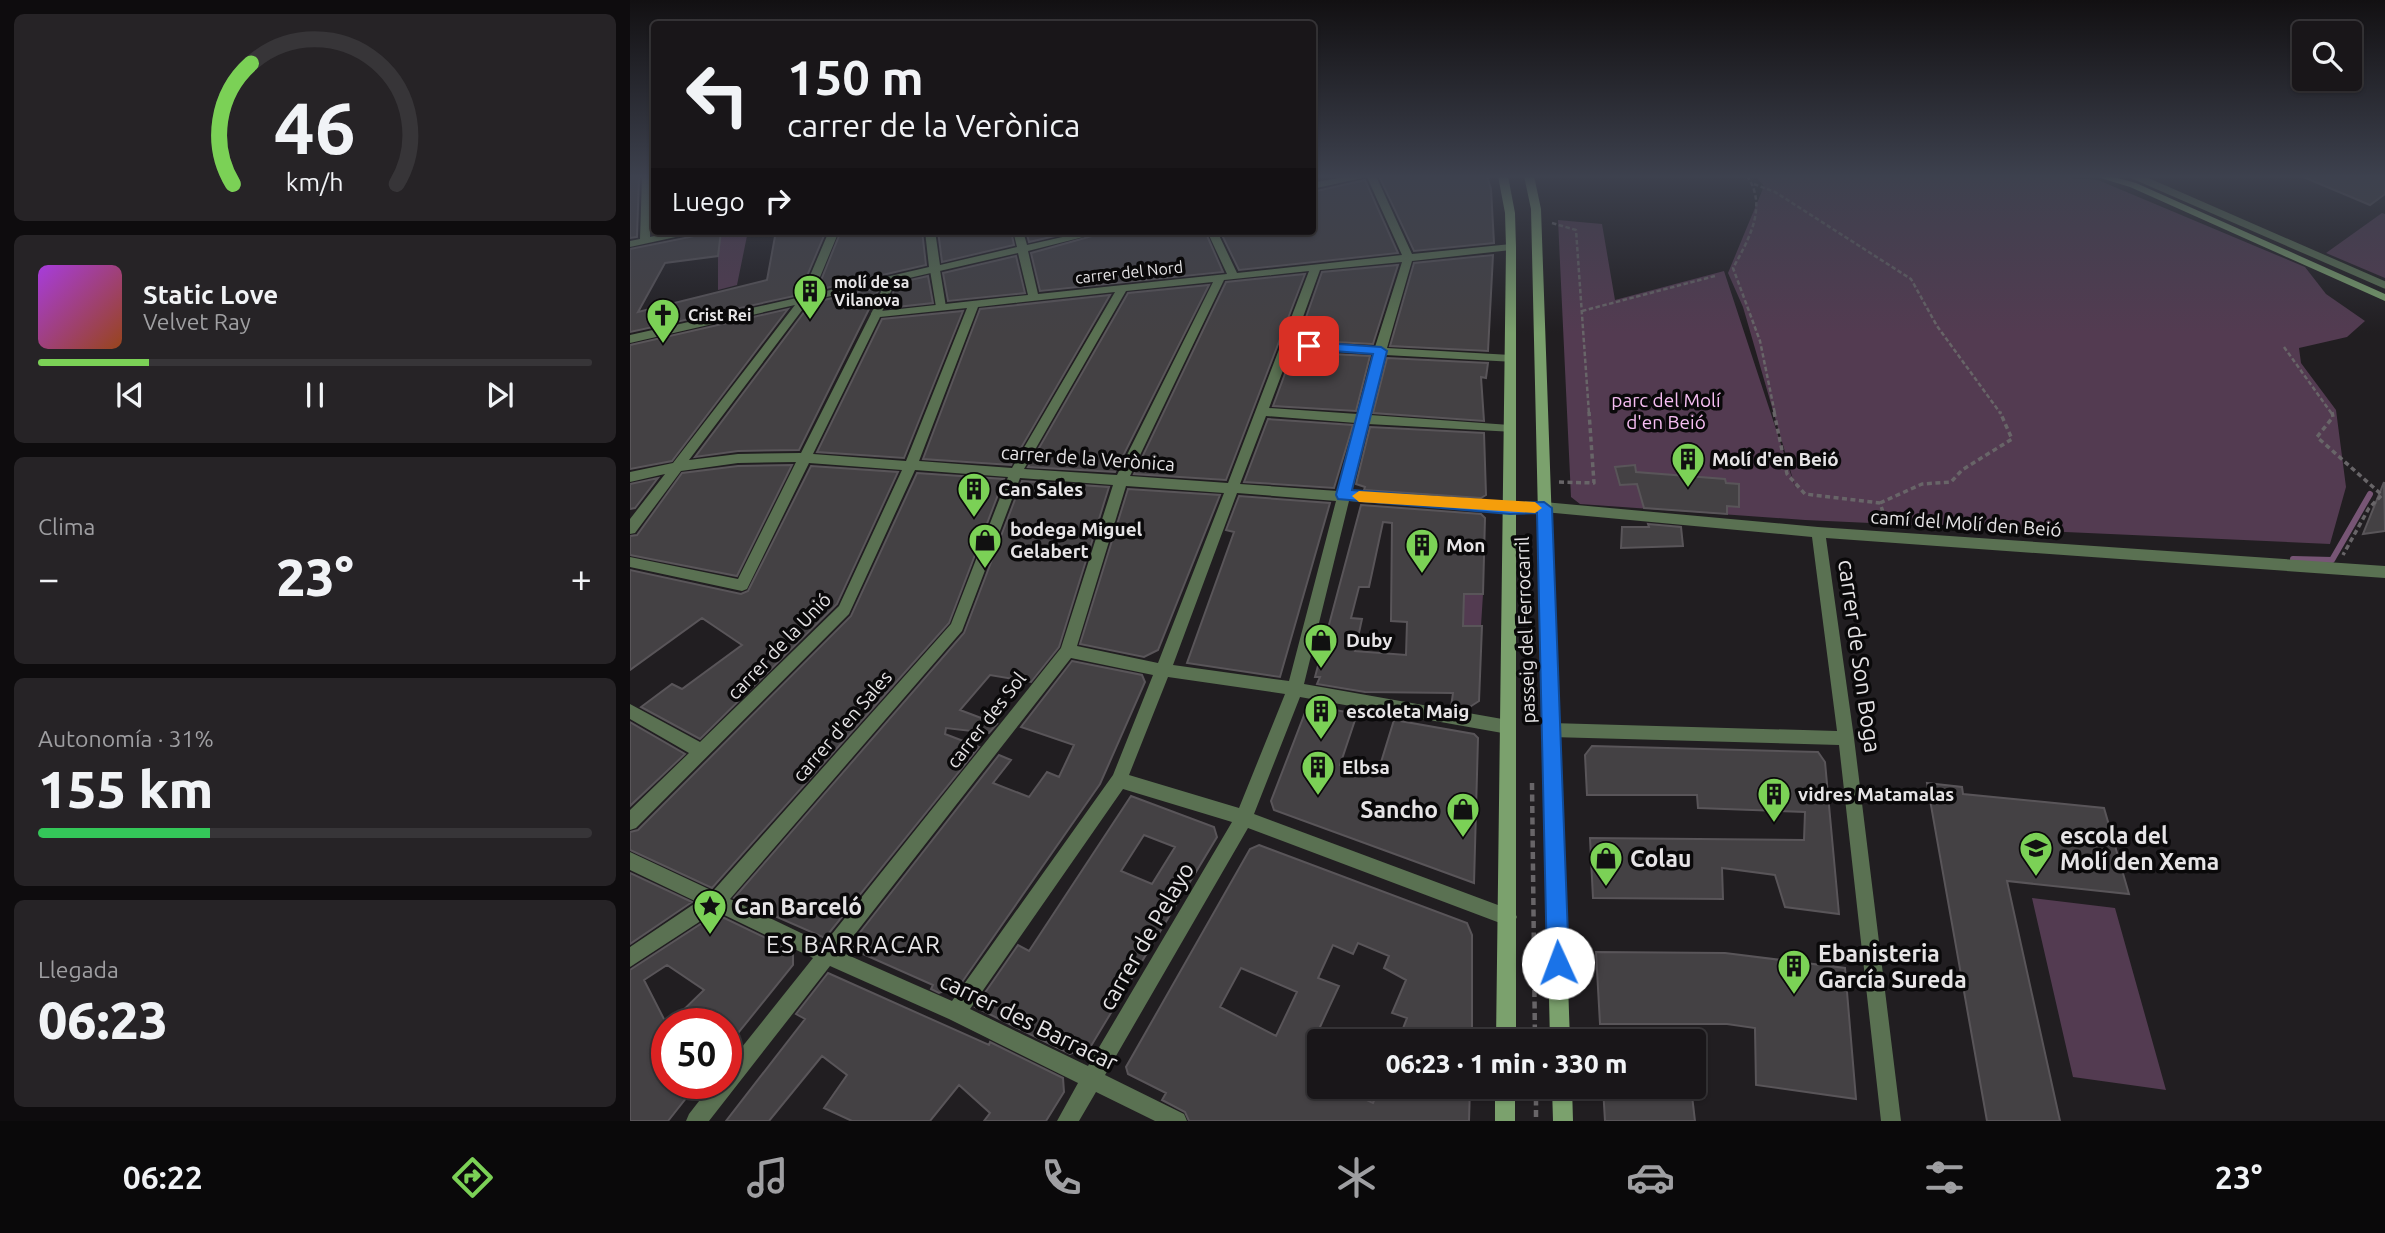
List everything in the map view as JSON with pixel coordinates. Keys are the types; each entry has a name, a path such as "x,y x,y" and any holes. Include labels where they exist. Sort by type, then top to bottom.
{"main road":[{"name":"passeig del Ferrocarril","path":"1506,1029 1510,228"},
{"name":"passeig del Ferrocarril","path":"1536,228 1560,1029"},
{"path":"2236,228 2385,298"},
{"path":"1505,1099 1505,1121"},
{"path":"1562,1099 1563,1121"}],"street":[{"path":"645,241 646,228"},
{"path":"1395,228 1408,258"},
{"path":"630,244 672,235"},
{"path":"630,529 805,299 832,235"},
{"path":"931,235 941,307"},
{"path":"1019,235 1034,298"},
{"path":"630,339 1085,235"},
{"path":"1213,235 1227,277"},
{"name":"carrer del Nord","path":"876,314 1511,247"},
{"name":"carrer de Pelayo","path":"1067,1121 1244,818 1296,689 1363,418 1408,258"},
{"path":"956,1012 1119,780 1316,268"},
{"name":"carrer des Sol","path":"742,1063 1068,651 1121,481 1227,277"},
{"path":"630,562 742,585 891,280"},
{"name":"carrer d'en Sales","path":"630,958 717,900 957,627 1016,472 1122,289"},
{"name":"carrer de la Unió","path":"630,822 704,752 844,610 911,465 974,303"},
{"path":"1285,345 1511,359"},
{"path":"1261,412 1510,429"},
{"name":"carrer de la Verònica","path":"630,477 680,464 747,456 1016,472 1510,508 1544,508"},
{"name":"camí del Molí den Beió","path":"1544,508 1818,532 2385,572"},
{"name":"carrer de Son Boga","path":"1818,532 1846,738 1891,1121"},
{"path":"1068,651 1163,670 1296,689 1508,727"},
{"path":"630,711 704,752"},
{"path":"1551,730 1846,738"},
{"path":"1119,780 1244,818 1508,917"},
{"name":"carrer des Barracar","path":"630,861 717,900 827,955 956,1012 1177,1121"},
{"name":"carrer des Sol","path":"696,1121 713,1099"}],"lane":[{"path":"2256,228 2385,285"}],"path":[{"path":"1544,482 1594,483 1576,230 1570,228"},
{"path":"1754,228 1733,268 1760,341 1787,474 1805,494 1880,503 1922,484 1951,482 1962,470 2012,439 1999,410 1937,326 1911,279 1832,228"},
{"path":"1582,311 1715,276"},
{"path":"2284,347 2331,408 2333,416 2317,437 2382,495 2369,508 2335,570"},
{"path":"1880,503 1891,536"},
{"path":"1536,1099 1536,1121"}],"green space":[{"name":"parc del Molí d'en Beió","path":"1558,228 1603,228 1615,300 1724,271 1796,490 1743,307 1728,273 1746,228 2213,228 2305,267 2326,294 2365,321 2347,337 2299,348 2301,363 2336,410 2346,487 2330,544 1805,520 1580,504 1571,497"},
{"path":"2361,228 2385,228 2385,278 2326,253"},
{"path":"718,235 747,235 737,285 718,290"},
{"path":"1483,594 1481,626 1407,626 1407,595"},
{"path":"2032,898 2115,908 2166,1090 2073,1077"}],"building":[{"path":"630,228 637,228 637,237 630,238"},
{"path":"1316,228 1387,228 1398,253 1239,270 1222,235 1316,235"},
{"path":"1403,228 1493,228 1494,243 1414,251"},
{"path":"721,235 718,256 665,263 638,312 767,280 775,235 824,235 799,295 630,332 630,249 695,236"},
{"path":"839,235 922,235 926,265 817,290"},
{"path":"939,235 1012,235 1014,245 942,262"},
{"path":"1027,235 1060,235 1029,242"},
{"path":"1096,235 1207,235 1223,272 1040,291 1031,253"},
{"path":"1493,255 1488,351 1390,346 1414,263"},
{"path":"1016,256 1025,293 948,301 943,273"},
{"path":"1398,265 1373,344 1298,340 1322,272"},
{"path":"1305,274 1226,480 1134,474 1226,282"},
{"path":"928,276 933,303 887,308 897,283"},
{"path":"1209,285 1115,472 1028,467 1128,293"},
{"path":"880,287 799,450 738,451 695,457 811,303"},
{"path":"1110,295 1011,465 923,459 980,309"},
{"path":"788,309 672,461 630,469 630,345"},
{"path":"963,311 904,458 817,452 882,319"},
{"path":"1293,352 1370,356 1356,411 1273,406"},
{"path":"1387,358 1488,363 1486,378 1481,377 1484,421 1373,413"},
{"path":"1268,419 1353,425 1334,488 1244,482"},
{"path":"1370,427 1484,433 1486,495 1481,498 1364,490 1365,487 1356,484"},
{"path":"792,465 737,576 630,555 630,536 637,535 682,473 738,466"},
{"name":"Molí d'en Beió","path":"1635,465 1636,472 1725,479 1726,483 1739,484 1739,507 1727,506 1727,514 1644,508 1637,484 1620,485 1615,467"},
{"path":"811,466 898,472 837,604 700,739 641,707 672,684 682,689 742,645 702,618 630,670 630,570 741,594 748,591"},
{"path":"917,473 1004,479 949,623 712,888 630,850 630,832 638,830 851,616"},
{"path":"658,478 635,508 630,509 630,484"},
{"path":"1022,481 1109,487 1059,647 1031,682 990,675 960,710 997,724 989,733 946,728 945,734 979,747 825,938 734,898 964,633"},
{"path":"2384,482 2385,531 2363,534"},
{"path":"1128,489 1220,495 1158,650 1144,657 1080,644"},
{"path":"1239,496 1330,503 1280,677 1187,663 1234,532 1226,530"},
{"path":"1361,505 1481,514 1485,518 1483,594 1464,594 1463,626 1482,626 1479,701 1465,710 1451,707 1453,693 1365,692 1317,684 1320,677 1315,677","holes":["1383,522 1392,523 1391,621 1407,622 1406,655 1355,651 1362,619 1351,618 1359,587 1369,587"]},
{"path":"1648,524 1681,527 1683,546 1621,548 1622,527 1649,527"},
{"path":"1072,661 1142,675 1145,682 1100,784 960,985 939,993 931,989 933,985 854,950 854,940 999,755 1011,760 993,783 1029,797 1047,772 1059,777 1074,745 1021,727"},
{"path":"1308,705 1357,714 1340,765 1378,772 1394,720 1474,734 1478,738 1474,883 1274,810 1271,801"},
{"path":"630,722 685,754 630,806"},
{"path":"1592,746 1818,752 1825,762 1839,914 1785,907 1775,875 1722,868 1723,899 1593,898 1590,838 1804,840 1805,812 1698,808 1697,795 1587,795 1585,755"},
{"path":"1927,783 1962,787 1963,794 2104,808 2129,894 2007,881 2060,1121 1987,1121"},
{"path":"1131,796 1214,827 1217,837 1091,1046 1070,1054 975,1007 1018,945 1029,951","holes":["1144,835 1175,847 1152,884 1121,871"]},
{"path":"1259,845 1467,923 1472,935 1472,1029 1403,1029 1407,1018 1392,1013 1406,980 1384,968 1389,956 1358,943 1353,954 1333,945 1318,978 1339,986 1320,1029 1307,1029 1307,1099 1364,1099 1373,1103 1375,1099 1470,1099 1469,1121 1189,1121 1185,1112 1162,1100 1166,1093 1128,1074 1126,1067 1250,849","holes":["1241,968 1297,992 1276,1036 1220,1007"]},
{"path":"630,873 692,902 630,944"},
{"path":"716,914 793,951 793,965 742,1028 742,1008 685,1008 704,990 667,965 644,980 658,1008 651,1008 651,1099 685,1099 668,1121 630,1121 630,970"},
{"path":"1596,952 1725,953 1845,968 1856,1099 1756,1085 1755,1028 1727,1024 1600,1024"},
{"path":"828,973 989,1045 990,1042 1063,1078 1064,1092 1046,1121 984,1121 990,1113 959,1085 930,1121 852,1121 824,1108 847,1075 822,1056 769,1121 726,1121 805,1019 796,1014"},
{"path":"1604,1099 1692,1099 1695,1121 1605,1121"}],"waterway":[{"path":"2293,559 2332,560 2370,494"}],"slow traffic":[{"path":"1359,496 1535,508"}],"place":[{"name":"molí de sa Vilanova","path":"810,321"},
{"name":"Crist Rei","path":"663,345"},
{"name":"Molí d'en Beió","path":"1688,489"},
{"name":"Can Sales","path":"974,519"},
{"name":"bodega Miguel Gelabert","path":"985,570"},
{"name":"Mon","path":"1422,575"},
{"name":"Duby","path":"1321,670"},
{"name":"escoleta Maig","path":"1321,741"},
{"name":"Elbsa","path":"1318,797"},
{"name":"vidres Matamalas","path":"1774,824"},
{"name":"Sancho","path":"1463,839"},
{"name":"escola del Molí den Xema","path":"2036,878"},
{"name":"Colau","path":"1606,888"},
{"name":"Can Barceló","path":"710,936"},
{"name":"Ebanisteria García Sureda","path":"1794,996"}],"district":[{"name":"ES BARRACAR","path":"854,944"}],"route":[{"path":"1309,346 1381,351 1343,495 1510,508 1544,508 1558,963"}]}
